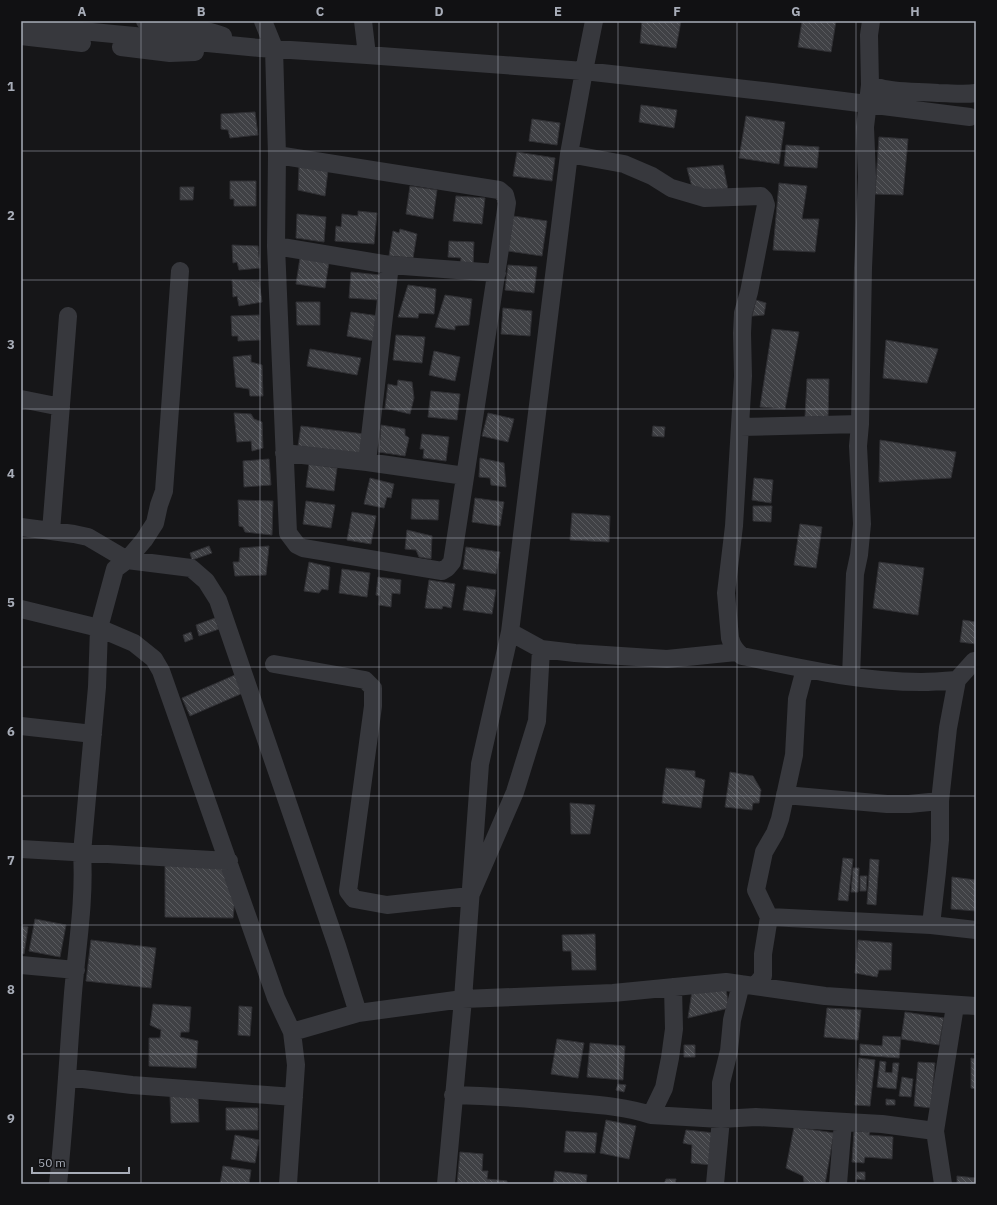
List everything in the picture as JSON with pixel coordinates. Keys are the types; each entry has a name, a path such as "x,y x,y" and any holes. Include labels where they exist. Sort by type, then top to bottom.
{"street":[{"path":"145,21 214,32 267,48"},
{"path":"262,21 267,48 277,155 276,246 288,533 297,545 303,548 442,571 452,562 497,273 507,203 505,195 499,190 277,155"},
{"path":"363,21 367,54"},
{"path":"446,1184 463,999 480,764 510,632 569,154 594,21"},
{"path":"851,676 855,574 859,555 862,524 858,446 860,424 863,268 867,178 865,127 870,85 869,35 871,21"},
{"path":"21,23 82,31 267,48 367,54 584,71 970,117"},
{"path":"21,36 170,52 200,52 267,48"},
{"path":"870,85 884,90 908,92 958,94 976,93"},
{"path":"569,154 624,164 652,176 671,188 705,198 761,196 764,199 766,205 749,292 743,313 743,376 734,526 726,593 731,644 736,652 742,656 805,669 876,680 921,682 958,680"},
{"path":"276,246 390,265 497,273"},
{"path":"367,462 390,265"},
{"path":"58,1184 82,901 82,853 97,687 100,628 115,569 127,560 155,524 164,491 180,271"},
{"path":"51,531 68,316"},
{"path":"21,399 61,407"},
{"path":"740,427 860,424"},
{"path":"284,453 367,462 465,476"},
{"path":"21,527 88,537 127,560 191,568 206,581 218,600 337,946 358,1012"},
{"path":"21,609 100,628 134,643 154,659 161,671 276,998 292,1032 296,1066 288,1184"},
{"path":"510,632 541,649 667,659 736,652"},
{"path":"470,896 516,792 538,721 541,649"},
{"path":"931,925 939,846 940,801 948,728 958,680 974,661 976,661"},
{"path":"274,664 365,680 373,688 373,706 348,891 354,899 387,905 470,896"},
{"path":"715,1184 721,1119 721,1083 729,1051 732,1020 748,985 762,976 763,954 769,917 756,890 764,852 775,833 780,819 794,755 797,699 805,669"},
{"path":"21,726 93,734"},
{"path":"785,795 887,804 909,804 940,801"},
{"path":"21,849 229,861"},
{"path":"769,917 931,925 976,930"},
{"path":"21,965 76,970"},
{"path":"292,1032 358,1012 463,999 613,993 726,982 825,996 955,1006 976,1006"},
{"path":"651,1115 664,1088 670,1058 674,1029 673,987"},
{"path":"943,1184 934,1131 955,1006"},
{"path":"67,1077 132,1085 294,1097"},
{"path":"453,1095 574,1102 632,1109 651,1115 721,1119 756,1117 882,1124 934,1131"},
{"path":"838,1184 843,1122"}],"building":[{"path":"642,21 681,21 676,48 640,43"},
{"path":"802,21 836,21 831,52 798,47"},
{"path":"641,105 677,110 674,128 639,122"},
{"path":"255,112 258,135 230,138 228,130 221,129 221,114"},
{"path":"746,116 785,122 779,164 739,158"},
{"path":"532,119 560,123 557,145 529,141"},
{"path":"879,137 908,139 903,195 875,194"},
{"path":"786,145 819,147 817,168 784,166"},
{"path":"517,152 555,158 552,181 513,176"},
{"path":"723,165 728,190 693,191 687,168"},
{"path":"299,167 328,170 325,196 298,190"},
{"path":"230,181 256,181 256,206 234,206 234,199 230,199"},
{"path":"779,183 807,186 802,219 819,219 815,252 773,250"},
{"path":"410,186 437,190 433,219 406,214"},
{"path":"180,187 194,187 193,200 180,200"},
{"path":"456,196 485,198 482,224 453,221"},
{"path":"358,211 377,213 374,244 335,241 336,226 341,227 342,214 358,216"},
{"path":"297,214 326,217 324,242 296,238"},
{"path":"513,216 547,221 542,256 508,251"},
{"path":"400,229 417,234 413,258 389,256 393,231 399,233"},
{"path":"449,241 474,242 473,267 460,266 461,258 448,257"},
{"path":"232,245 258,246 260,268 239,270 237,262 233,263"},
{"path":"300,258 329,262 325,288 296,284"},
{"path":"508,265 537,267 534,293 505,290"},
{"path":"351,272 380,275 378,300 349,298"},
{"path":"232,280 259,281 262,302 239,306 237,296 233,297"},
{"path":"408,285 436,289 434,314 419,313 418,318 398,317"},
{"path":"445,295 472,299 469,325 455,326 455,330 435,327"},
{"path":"756,300 766,303 764,315 752,316"},
{"path":"296,302 320,302 320,325 297,325"},
{"path":"503,308 532,311 530,336 501,334"},
{"path":"351,312 379,316 374,341 347,336"},
{"path":"259,315 260,340 238,341 238,336 232,336 231,316"},
{"path":"772,329 799,332 785,409 760,407"},
{"path":"396,335 425,337 422,363 393,360"},
{"path":"886,340 938,349 927,383 883,378"},
{"path":"310,349 361,358 357,375 307,366"},
{"path":"434,351 460,357 455,381 429,375"},
{"path":"251,355 251,362 262,365 263,396 250,396 249,389 236,387 233,357"},
{"path":"807,379 829,379 828,417 805,417"},
{"path":"398,380 412,382 414,398 410,414 385,408 388,384 397,386"},
{"path":"431,391 460,394 457,420 428,417"},
{"path":"234,413 251,414 254,419 262,422 263,448 252,451 251,441 237,442"},
{"path":"488,413 514,419 508,442 482,436"},
{"path":"381,425 405,429 405,435 409,438 405,456 379,452"},
{"path":"301,426 364,434 361,454 298,446"},
{"path":"653,426 665,427 664,437 652,436"},
{"path":"422,434 449,437 446,461 423,458 424,449 420,449"},
{"path":"880,440 956,452 951,478 879,482"},
{"path":"480,458 504,463 506,487 491,485 490,478 479,477"},
{"path":"269,459 271,485 244,487 243,461"},
{"path":"309,464 337,468 334,491 306,487"},
{"path":"370,478 394,484 391,498 387,497 384,508 364,504"},
{"path":"754,478 773,480 771,503 752,500"},
{"path":"475,498 504,502 500,526 472,522"},
{"path":"412,499 439,500 438,520 411,519"},
{"path":"238,500 273,501 272,535 245,532 243,527 239,526"},
{"path":"306,501 335,505 331,528 303,524"},
{"path":"753,506 772,506 771,522 753,521"},
{"path":"352,512 376,516 371,544 347,540"},
{"path":"572,513 610,516 609,542 570,540"},
{"path":"800,524 822,527 816,568 794,565"},
{"path":"407,530 432,536 431,559 419,557 416,550 405,549"},
{"path":"209,546 212,553 192,560 190,553"},
{"path":"269,546 266,575 235,576 233,562 239,562 240,548"},
{"path":"466,547 500,552 496,574 463,569"},
{"path":"309,562 330,567 328,590 322,589 319,593 304,591"},
{"path":"879,562 924,568 918,615 873,608"},
{"path":"342,569 370,573 367,597 339,593"},
{"path":"378,577 401,580 400,594 392,593 391,607 379,605 380,596 376,595"},
{"path":"429,580 455,584 451,608 443,606 442,609 425,608"},
{"path":"467,586 496,590 492,614 463,610"},
{"path":"215,618 219,629 199,636 196,625"},
{"path":"963,620 976,622 976,644 960,642"},
{"path":"191,632 193,639 185,642 183,635"},
{"path":"235,675 243,693 190,716 182,698"},
{"path":"666,768 695,771 695,777 705,780 701,808 662,803"},
{"path":"730,772 753,776 761,790 759,803 753,803 752,810 725,807"},
{"path":"570,803 595,805 590,834 571,834"},
{"path":"843,858 853,859 848,901 838,900"},
{"path":"870,859 879,860 876,905 867,904"},
{"path":"165,862 225,864 236,890 233,918 165,917"},
{"path":"853,868 859,868 858,892 851,892"},
{"path":"860,876 867,876 866,891 860,891"},
{"path":"952,877 976,880 976,911 951,909"},
{"path":"35,919 66,925 60,957 29,951"},
{"path":"21,926 28,927 24,954 21,953"},
{"path":"595,934 596,970 572,970 571,951 563,951 562,935"},
{"path":"91,940 156,948 151,988 86,981"},
{"path":"858,940 892,943 891,970 879,970 877,977 855,973"},
{"path":"726,989 729,1008 688,1018 692,991"},
{"path":"153,1004 191,1007 189,1032 181,1032 180,1037 198,1041 196,1068 149,1066 149,1038 160,1038 161,1030 150,1025"},
{"path":"239,1006 252,1007 250,1036 238,1035"},
{"path":"827,1008 861,1010 858,1040 824,1037"},
{"path":"905,1012 944,1018 939,1045 901,1039"},
{"path":"883,1036 901,1037 899,1058 860,1055 860,1044 882,1046"},
{"path":"557,1039 584,1043 578,1078 551,1074"},
{"path":"590,1043 625,1046 623,1080 587,1077"},
{"path":"684,1045 695,1045 695,1057 684,1057"},
{"path":"859,1058 875,1060 870,1106 855,1105"},
{"path":"971,1058 976,1059 976,1089 971,1088"},
{"path":"880,1061 886,1062 885,1072 892,1073 893,1063 899,1063 896,1089 877,1087"},
{"path":"918,1062 935,1063 931,1108 914,1106"},
{"path":"902,1077 913,1079 911,1097 899,1096"},
{"path":"618,1084 626,1085 624,1092 616,1090"},
{"path":"170,1096 198,1096 199,1122 171,1123"},
{"path":"886,1099 895,1100 895,1105 886,1105"},
{"path":"226,1108 258,1108 258,1130 226,1130"},
{"path":"606,1120 636,1126 629,1159 600,1153"},
{"path":"794,1127 834,1133 825,1184 804,1182 803,1176 786,1168"},
{"path":"686,1130 715,1133 712,1165 691,1163 692,1145 683,1143"},
{"path":"566,1131 597,1133 595,1153 564,1152"},
{"path":"854,1131 870,1132 869,1135 893,1137 892,1159 865,1157 864,1163 852,1162"},
{"path":"235,1135 259,1140 255,1163 231,1159"},
{"path":"460,1152 483,1154 482,1171 488,1171 487,1179 507,1181 507,1184 457,1184"},
{"path":"223,1166 251,1170 249,1184 220,1184"},
{"path":"555,1171 587,1175 586,1184 553,1184"},
{"path":"857,1172 865,1172 865,1180 856,1179"},
{"path":"957,1176 976,1178 976,1184 957,1184"},
{"path":"666,1179 676,1179 675,1184 664,1184"}]}
